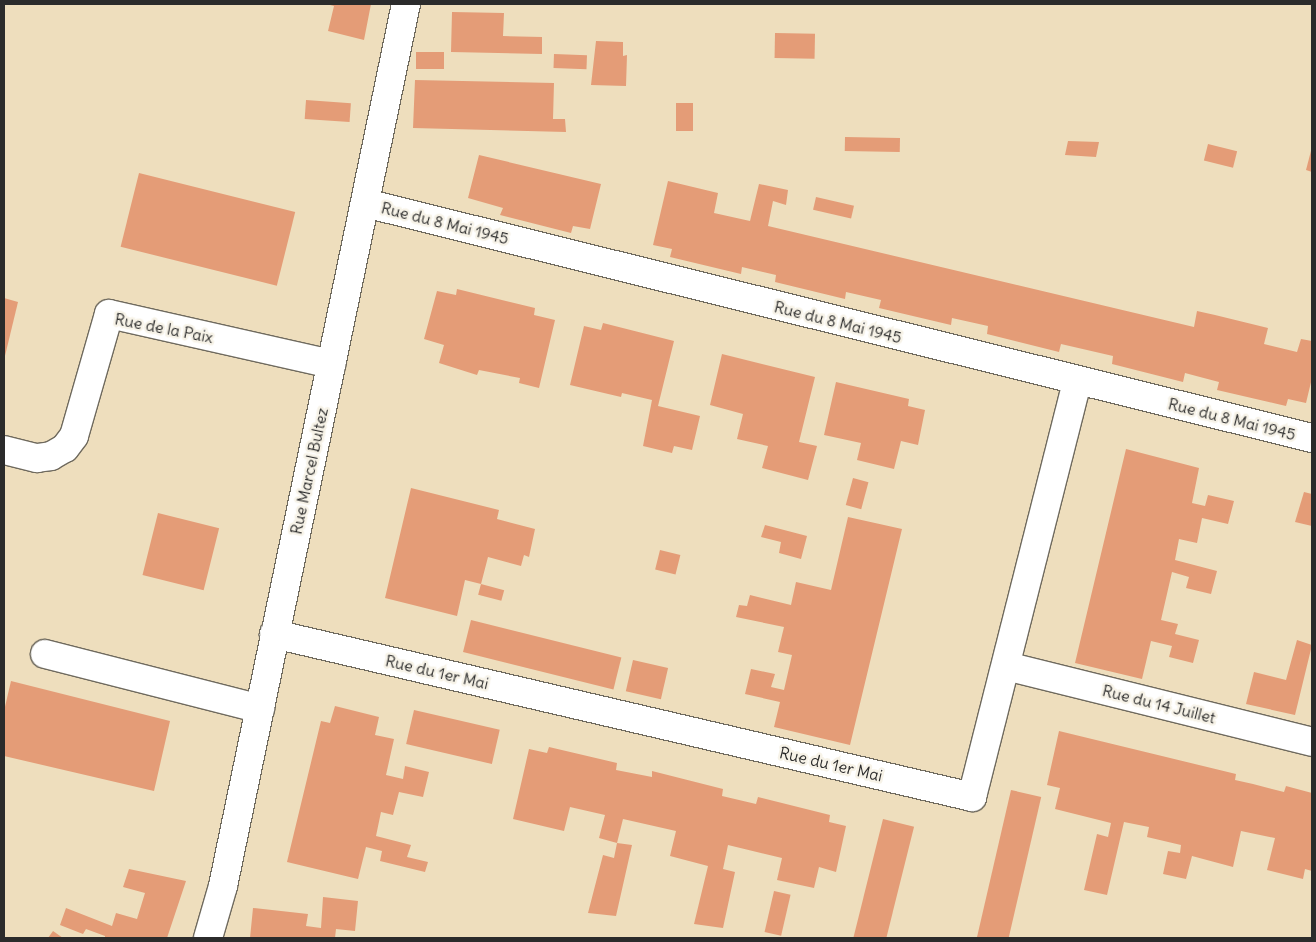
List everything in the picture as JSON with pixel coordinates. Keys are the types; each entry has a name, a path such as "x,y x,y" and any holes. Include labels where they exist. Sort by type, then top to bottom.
{"street":[{"name":"Rue Marcel Bultez","path":"208,938 223,886 406,4"},
{"name":"Rue du 8 Mai 1945","path":"365,203 1312,438"},
{"name":"Rue de la Paix","path":"4,450 36,458 50,456 65,448 74,436 109,314 331,364"},
{"name":"Rue du 1er Mai","path":"274,634 972,797 1077,381"},
{"path":"45,654 260,709"},
{"name":"Rue du 14 Juillet","path":"1006,666 1312,742"}],"building":[{"path":"326,4 371,4 364,40 328,31 334,6"},
{"path":"452,12 504,13 503,36 542,37 542,54 451,52"},
{"path":"775,33 815,34 815,59 775,58"},
{"path":"596,41 623,42 623,56 627,55 626,86 591,85"},
{"path":"416,52 444,52 444,69 416,69"},
{"path":"554,54 587,55 586,69 554,68"},
{"path":"415,80 554,83 553,119 565,119 566,132 413,128"},
{"path":"306,100 351,103 350,122 305,119"},
{"path":"676,103 693,103 693,131 676,131"},
{"path":"845,137 900,138 900,152 845,151"},
{"path":"1068,141 1099,142 1096,157 1065,155"},
{"path":"1208,144 1237,151 1233,168 1204,160"},
{"path":"1312,147 1312,172 1306,170"},
{"path":"479,155 601,184 590,229 573,226 571,233 500,215 503,208 468,198"},
{"path":"139,173 295,212 277,286 121,247"},
{"path":"668,181 718,193 714,213 750,221 759,184 788,190 786,205 773,201 768,226 1194,327 1197,311 1215,315 1268,328 1264,344 1297,352 1301,339 1312,341 1312,378 1306,403 1288,399 1286,406 1217,390 1219,382 1185,373 1183,382 1112,364 1113,356 1061,344 1059,352 987,334 988,326 952,318 951,325 879,308 881,300 846,292 845,299 775,282 776,275 742,267 741,274 670,257 672,249 653,245"},
{"path":"816,197 854,206 851,218 813,210"},
{"path":"457,289 535,308 534,315 555,320 539,388 519,383 520,378 479,370 477,375 439,363 444,345 424,339 437,291 456,295"},
{"path":"4,298 18,302 4,360"},
{"path":"603,323 674,341 658,406 700,416 692,450 674,446 672,453 643,446 652,400 622,393 621,397 570,385 584,326 601,330"},
{"path":"722,354 815,377 799,442 817,446 808,480 762,468 768,446 737,439 743,414 710,405"},
{"path":"836,382 909,399 908,406 925,410 918,445 901,441 894,469 857,460 861,443 824,435"},
{"path":"1126,449 1199,468 1192,503 1205,506 1208,495 1234,501 1228,524 1202,518 1197,543 1179,539 1175,560 1217,571 1211,594 1186,588 1189,577 1172,572 1161,620 1178,624 1175,634 1199,640 1193,663 1169,657 1172,646 1151,641 1142,679 1075,663"},
{"path":"853,478 868,482 861,509 846,505"},
{"path":"411,488 499,510 497,519 535,529 529,557 524,555 521,566 488,557 481,584 465,580 457,616 385,598"},
{"path":"1304,492 1312,494 1312,526 1295,522"},
{"path":"158,513 219,528 204,590 143,575"},
{"path":"848,517 902,529 850,745 774,727 780,702 745,694 751,669 775,674 771,687 784,690 792,655 778,652 784,627 736,617 739,605 747,606 750,595 791,605 796,582 831,590"},
{"path":"765,525 807,536 801,559 779,553 781,542 761,537"},
{"path":"660,550 680,555 676,574 655,569"},
{"path":"481,584 504,590 501,601 478,595"},
{"path":"471,620 621,657 613,690 463,652"},
{"path":"1297,640 1312,645 1295,715 1246,704 1254,672 1286,680"},
{"path":"633,660 668,668 661,699 626,691"},
{"path":"11,681 170,721 154,791 4,756 4,711"},
{"path":"335,706 379,717 375,735 394,739 386,775 403,779 405,766 429,772 423,797 399,792 393,815 381,812 376,836 411,845 407,857 428,862 425,872 380,861 382,851 366,847 358,879 287,862 321,721 330,723"},
{"path":"414,710 500,730 492,764 406,744"},
{"path":"1059,731 1236,774 1235,780 1284,792 1286,786 1312,793 1312,871 1305,869 1303,879 1267,870 1275,838 1241,831 1233,867 1192,856 1186,879 1163,874 1168,851 1180,853 1181,845 1147,837 1149,827 1124,822 1107,895 1084,890 1097,834 1108,837 1111,823 1055,809 1060,788 1047,785"},
{"path":"549,747 617,763 616,770 652,777 652,771 723,789 722,796 756,804 758,797 830,815 829,822 846,826 836,872 819,867 814,888 777,880 782,858 728,845 723,869 735,872 723,928 694,924 708,866 670,856 676,831 623,819 617,843 599,838 605,815 570,807 564,831 513,819 529,749 547,753"},
{"path":"1011,790 1041,797 1009,938 977,938"},
{"path":"883,819 914,827 886,938 853,938"},
{"path":"617,843 632,845 616,916 588,913 603,855 614,858"},
{"path":"129,869 186,881 167,938 105,938 105,936 86,929 83,934 60,925 66,908 112,926 116,913 137,919 145,893 123,887"},
{"path":"774,891 791,895 781,936 765,932"},
{"path":"323,897 358,901 355,931 336,929 335,938 250,938 253,908 308,914 306,926 321,928"},
{"path":"53,931 63,938 48,938"}]}
